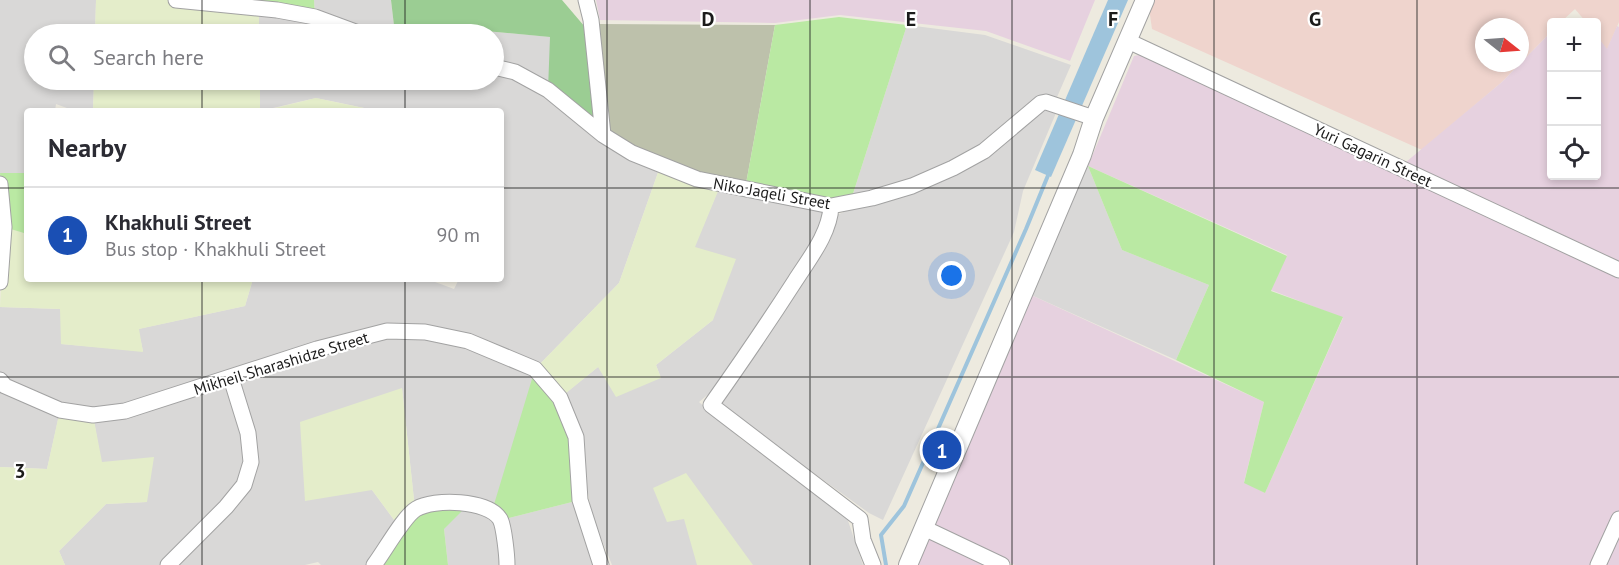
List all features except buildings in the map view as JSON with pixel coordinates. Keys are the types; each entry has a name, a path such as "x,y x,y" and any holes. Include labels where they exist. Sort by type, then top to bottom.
{"street":[{"path":"176,0 277,10 315,17 334,24"},
{"path":"586,0 591,20 603,135"},
{"path":"908,565 1082,155 1094,118 1145,0"},
{"name":"Yuri Gagarin Street","path":"1128,41 1619,270"},
{"name":"Niko Jaqeli Street","path":"504,70 514,72 548,90 603,135 632,153 697,179 831,206 872,198 912,186 953,168 984,151 1041,103 1054,104 1094,118"},
{"path":"0,184 4,227 0,282"},
{"path":"831,206 831,217 814,250 761,335 711,405 860,519 863,540 873,565"},
{"name":"Mikheil Sharashidze Street","path":"0,380 5,386 60,410 93,415 125,411 317,349 387,331 425,332 468,341 535,369 560,398 576,437 580,500 601,565"},
{"path":"168,565 226,507 244,485 251,462 248,433 231,378"},
{"path":"374,565 415,509 437,501 469,504 492,511 501,520 507,565"},
{"path":"1598,565 1619,519"},
{"path":"924,528 1002,565"}],"shaded area":[{"path":"0,0 96,0 95,24 24,24 24,90 94,90 93,108 67,108 56,104 55,108 24,108 24,173 0,173"},
{"path":"96,0 176,0 259,8 259,24 95,24"},
{"path":"314,0 391,0 394,24 259,24 259,8 315,16"},
{"path":"596,0 1095,0 1070,61 986,31 840,15 775,23 600,20"},
{"path":"1152,0 1619,0 1619,22 1607,50 1601,42 1601,18 1583,18 1575,9 1565,18 1547,18 1547,36 1529,54 1529,18 1475,18 1475,72 1512,72 1422,150 1152,29 1149,8"},
{"path":"600,24 775,25 745,189 697,179 603,135"},
{"path":"907,25 985,35 1071,65 1054,104 1046,102 984,151 850,203"},
{"path":"1617,26 1619,27 1619,565 1015,565 933,527 1031,295 1264,402 1244,482 1265,493 1343,318 1271,290 1287,255 1088,166 1134,56 1153,52 1400,167 1512,72 1529,72 1529,54 1547,36 1547,180 1601,180 1601,41 1607,49"},
{"path":"504,33 551,37 661,164 619,283 535,369 501,520 580,500 601,565 448,565 444,529 415,509 402,388 372,490 400,528 374,565 321,565 318,562 305,565 65,565 59,551 106,504 147,502 101,462 93,415 60,411 47,469 0,467 0,307 61,309 61,344 143,351 138,329 245,306 252,282 435,282 454,289 458,282 504,282 504,108 364,108 316,98 273,108 260,108 260,90 504,90"},
{"path":"94,90 260,90 260,108 93,108"},
{"path":"316,98 364,108 275,108"},
{"path":"1043,109 1056,113 1023,191 1014,232 883,520 869,513 722,407 725,393 837,215 855,207 943,181 1002,143"},
{"path":"661,164 721,184 695,247 736,259 713,320 656,365 661,378 616,397 598,367 560,398 535,369 619,283"},
{"path":"1088,166 1122,250 1209,285 1176,360 1031,295"},
{"path":"719,188 824,212 818,239 724,381 699,402 741,439 845,512 863,565 612,565 592,516 577,429 562,396 598,367 661,378 656,365 713,320 694,247"},
{"path":"4,227 24,233 24,282 252,282 245,306 139,329 143,352 61,344 60,309 0,307"},
{"path":"402,388 415,509 400,528 372,490 305,501 300,422"},
{"path":"60,410 93,415 102,462 154,457 147,502 106,504 59,551 65,565 0,565 0,467 47,469"},
{"path":"686,473 753,565 697,565 684,519 667,522 653,488"},
{"path":"928,536 990,565 916,565"}],"green space":[{"path":"176,0 314,0 315,17"},
{"path":"391,0 562,0 585,27 600,24 603,135 548,90 550,37 504,33 504,24 394,24"},
{"path":"839,17 907,25 850,203 745,189 775,25"},
{"path":"1088,166 1287,256 1271,291 1343,317 1265,493 1244,483 1264,402 1176,360 1209,285 1122,250"},
{"path":"0,173 24,173 24,233 4,227"},
{"path":"535,369 576,437 580,500 501,520 492,511"},
{"path":"469,504 444,529 448,565 374,565 415,509"}],"water":[{"path":"1108,0 1128,0 1051,177 1035,170"}],"waterway":[{"path":"886,565 881,535 904,506 1049,173"}],"place":[{"name":"Khakhuli Street","path":"942,450"}]}
